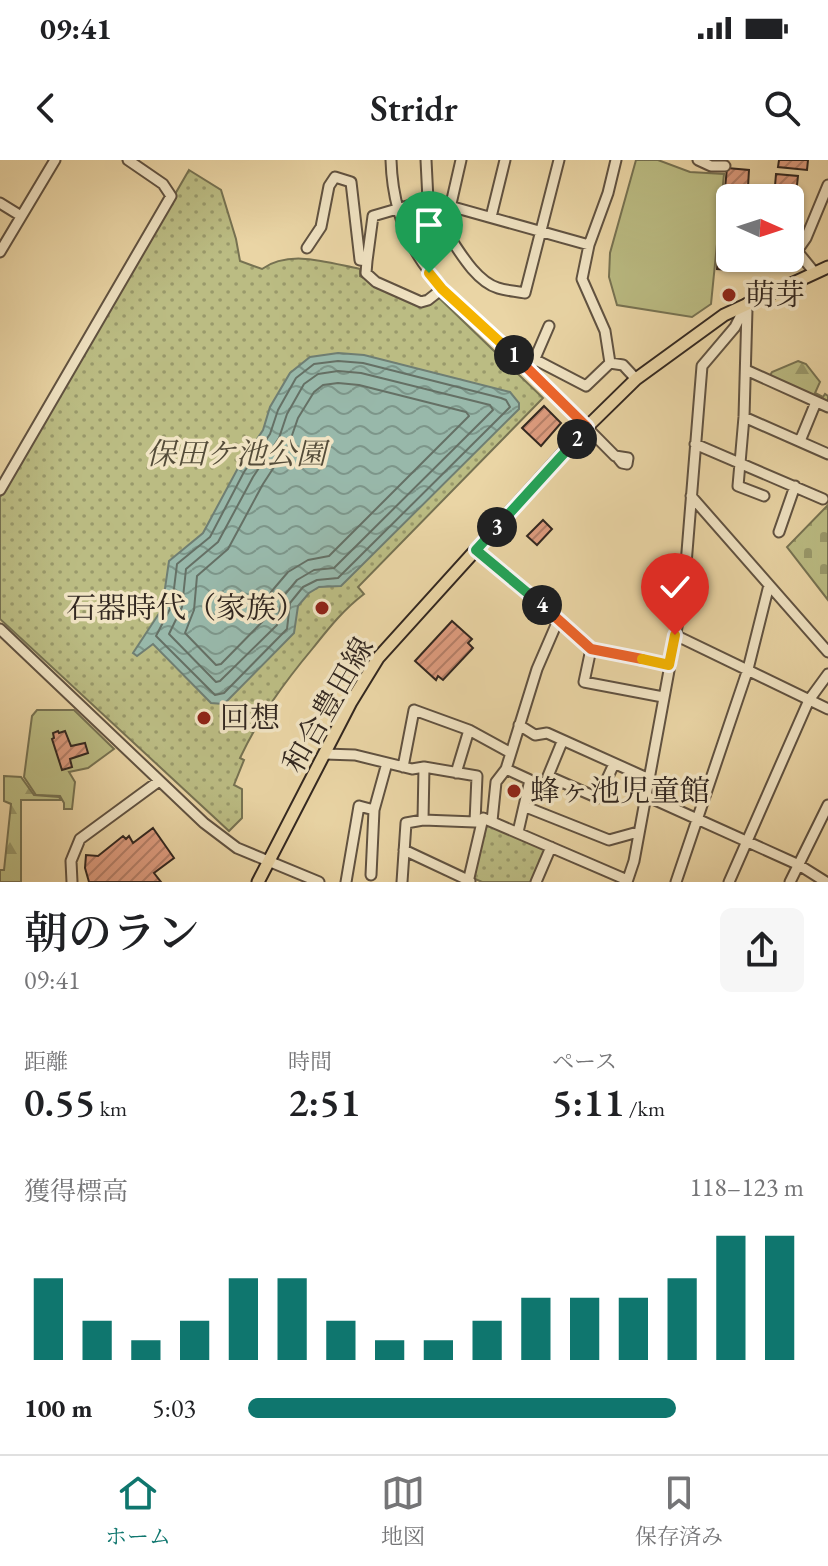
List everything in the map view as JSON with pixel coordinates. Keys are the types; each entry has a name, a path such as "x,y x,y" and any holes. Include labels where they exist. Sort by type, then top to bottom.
{"main road":[{"name":"和合豊田線","path":"258,882 378,658 587,427 636,379 692,337 747,303 828,267"}],"street":[{"path":"0,252 55,160"},
{"path":"0,490 171,196 163,184 129,160"},
{"path":"391,160 397,209 419,260 442,289 618,458"},
{"path":"426,160 428,200"},
{"path":"461,160 445,230 470,265 496,288 525,293 559,160"},
{"path":"491,217 505,160"},
{"path":"610,363 599,312 582,279 589,245 616,160"},
{"path":"698,160 711,166 725,166"},
{"path":"307,248 321,227 329,186 335,177 345,179 351,182 360,260 367,261"},
{"path":"815,273 797,251 828,185"},
{"path":"442,289 421,302 376,282 366,273 373,216 428,200 589,245"},
{"path":"0,203 21,216"},
{"path":"747,303 744,417 738,486 764,496"},
{"path":"404,850 470,881 483,818 627,881 684,589 702,366 735,327 747,303"},
{"path":"528,369 536,360 549,326"},
{"path":"536,360 586,386 610,363"},
{"path":"610,363 623,365 636,379"},
{"path":"746,370 828,407"},
{"path":"800,441 816,402"},
{"path":"744,417 828,454"},
{"path":"695,444 823,499"},
{"path":"779,532 795,486"},
{"path":"691,496 828,652"},
{"path":"476,550 591,649 669,665"},
{"path":"676,882 748,669 769,585"},
{"path":"492,821 496,782 506,769 537,669 556,625"},
{"path":"0,629 204,823 237,848 319,882"},
{"path":"675,635 828,709"},
{"path":"591,649 584,682 663,697"},
{"path":"729,882 809,700 828,674"},
{"path":"403,767 414,710 469,730 511,753"},
{"path":"519,725 535,735 547,733 647,778"},
{"path":"456,773 469,730"},
{"path":"562,742 548,776 598,798 614,764"},
{"path":"325,754 355,755 403,767 424,767 477,776 475,822 423,820 406,823 402,882"},
{"path":"371,875 374,810 387,763"},
{"path":"423,820 424,767"},
{"path":"506,769 530,780 518,832"},
{"path":"72,882 71,861 80,839 159,781"},
{"path":"644,795 799,865 826,882"},
{"path":"790,882 828,805"},
{"path":"346,882 359,806 374,810"},
{"path":"526,807 609,840 638,832"},
{"path":"536,882 551,847"}],"green space":[{"path":"636,160 658,160 690,172 724,174 723,184 716,184 716,254 711,304 692,317 617,305 609,277 610,253"},
{"name":"保田ケ池公園","path":"189,170 221,190 240,261 262,269 285,260 323,261 360,269 360,276 420,305 437,296 543,398 358,587 364,594 349,606 282,688 240,758 244,760 234,785 242,789 242,818 229,831 0,619 0,497"},
{"path":"798,361 806,364 820,382 815,393 828,396 828,403 769,377 772,372"},
{"path":"828,505 828,600 787,547"},
{"path":"37,710 74,710 114,749 88,768 69,772 75,782 72,809 64,809 60,796 36,795 24,777 32,716"},
{"path":"4,776 21,777 34,795 59,797 61,800 21,800 21,882 0,882 11,804 4,801"},
{"path":"486,823 547,850 534,882 482,882 473,878"}],"water":[{"path":"338,353 364,355 510,392 519,403 519,409 341,586 319,587 309,593 298,606 294,633 227,701 223,704 211,703 153,644 137,656 133,653 162,609 169,561 203,533 238,468 263,430 270,407 290,373 310,357"}],"building":[{"path":"779,160 808,160 807,170 778,167"},
{"path":"727,168 749,170 748,184 725,184"},
{"path":"776,174 798,176 797,184 775,184"},
{"path":"544,406 561,423 541,446 522,428"},
{"path":"543,520 552,529 537,545 527,536"},
{"path":"452,621 472,639 468,643 473,648 443,680 438,676 436,680 415,661"},
{"path":"65,731 71,746 85,743 88,753 70,759 72,767 62,770 52,739 53,733"},
{"path":"153,828 174,858 154,873 161,882 89,882 85,868 86,855 98,856 123,836 126,839 129,836 133,843"}],"place":[{"name":"萌芽","path":"729,295"},
{"name":"石器時代（家族）","path":"322,608"},
{"name":"回想","path":"204,718"},
{"name":"蜂ヶ池児童館","path":"514,791"}],"route":[{"path":"429,273 587,427 476,550 591,649 669,665 675,635"}]}
